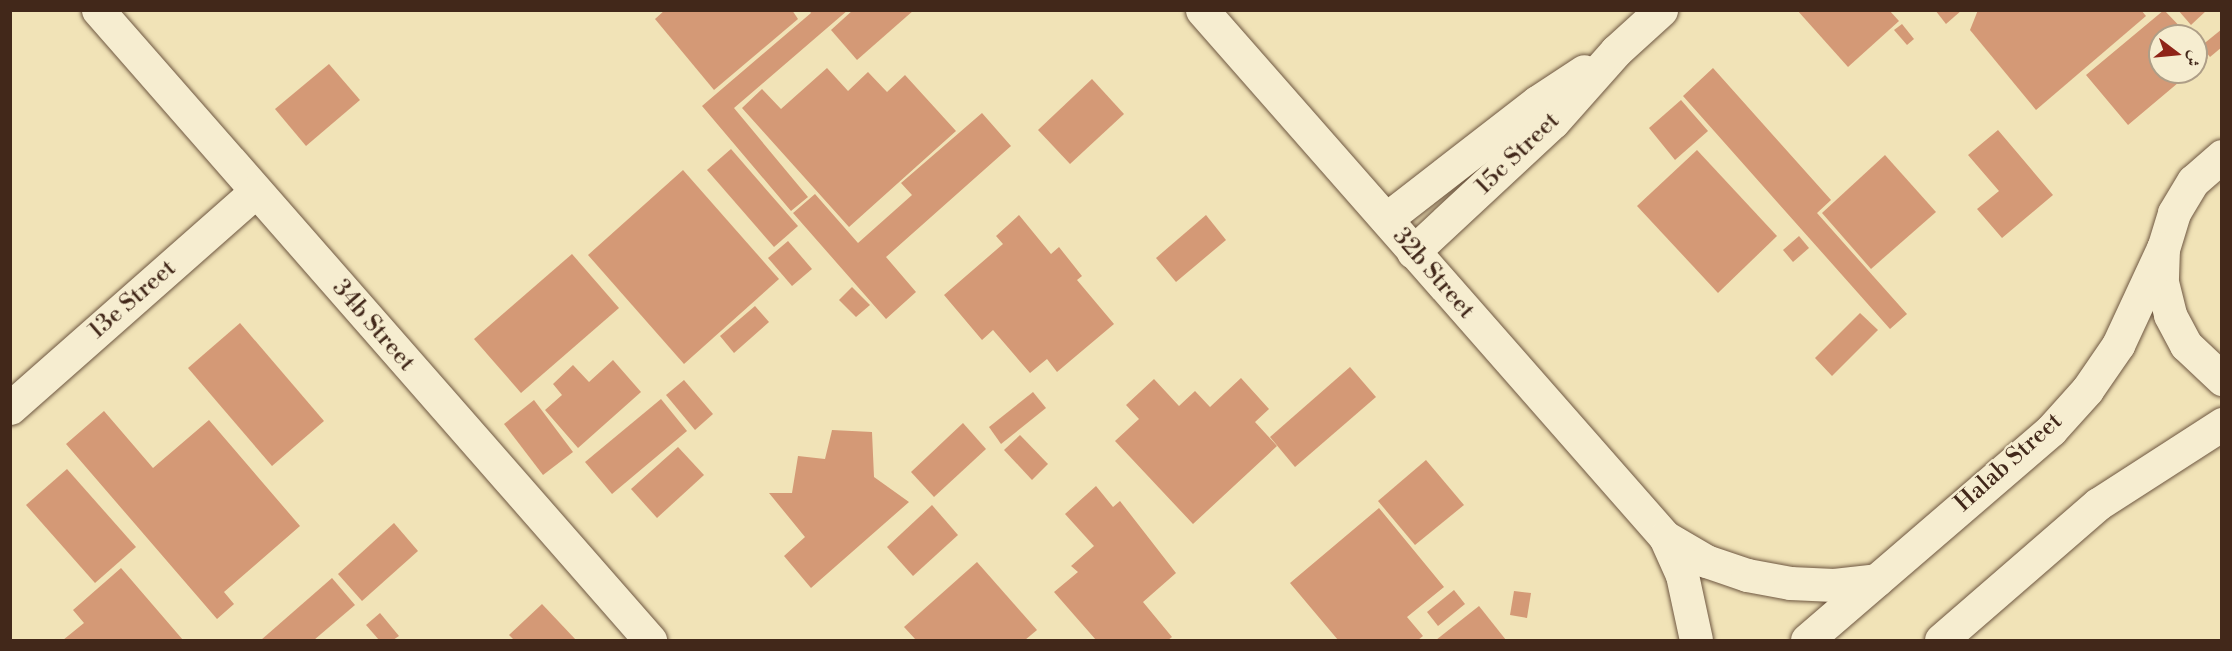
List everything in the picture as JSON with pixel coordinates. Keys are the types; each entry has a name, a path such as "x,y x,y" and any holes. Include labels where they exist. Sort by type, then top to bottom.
{"street":[{"name":"34b Street","path":"98,10 650,640"},
{"name":"32b Street","path":"1202,10 1665,537 1682,575 1696,640"},
{"name":"15c Street","path":"1413,252 1553,122 1616,51 1661,10"},
{"name":"15c Street","path":"1386,219 1538,102 1616,51"},
{"path":"2222,156 2193,181 2174,213 2163,248 2162,282 2170,315 2186,345 2222,379"},
{"name":"13e Street","path":"10,408 256,191"},
{"name":"Halab Street","path":"1807,640 2051,430 2087,390 2118,345 2163,248"},
{"path":"1941,640 2098,504 2222,423"},
{"name":"32b Street","path":"1665,537 1706,561 1747,575 1812,584 1877,580"}],"building":[{"path":"665,10 792,10 798,19 714,90 655,19"},
{"path":"809,10 848,10 734,108 808,197 791,211 702,106 811,13"},
{"path":"853,10 914,10 857,60 831,30"},
{"path":"1797,10 1889,10 1899,21 1848,67"},
{"path":"1935,10 1962,10 1946,24"},
{"path":"1978,10 2141,10 2146,16 2036,110 1970,30"},
{"path":"2164,10 2177,24 2148,24 2148,84 2177,84 2128,125 2086,75"},
{"path":"2178,10 2207,10 2192,24"},
{"path":"1902,24 1914,39 1907,45 1894,30"},
{"path":"2222,29 2222,47 2210,57 2208,40"},
{"path":"329,64 360,100 306,146 275,109"},
{"path":"827,68 848,91 868,72 887,92 905,75 956,131 849,227 742,108 762,89 781,109"},
{"path":"1713,68 1831,200 1817,213 1907,314 1890,329 1683,96"},
{"path":"1092,79 1124,114 1070,164 1038,130"},
{"path":"1681,100 1708,131 1675,160 1649,128"},
{"path":"982,113 1011,146 886,257 916,292 886,319 793,213 815,194 858,243 912,195 901,183"},
{"path":"1998,130 2053,195 2002,238 1977,209 1999,191 1968,155"},
{"path":"731,149 798,226 774,247 707,170"},
{"path":"1697,150 1777,236 1718,293 1637,206"},
{"path":"1885,155 1936,212 1871,269 1822,213"},
{"path":"683,170 779,279 684,364 588,255"},
{"path":"1019,215 1051,254 1059,247 1082,276 1077,280 1114,324 1057,372 1047,359 1030,373 993,330 982,340 944,295 1003,244 996,236"},
{"path":"1206,215 1226,240 1176,282 1156,258"},
{"path":"1799,236 1809,248 1793,262 1783,250"},
{"path":"788,241 812,269 792,286 768,258"},
{"path":"572,254 619,308 521,393 474,339"},
{"path":"852,287 870,305 856,317 839,300"},
{"path":"755,306 769,322 734,353 720,336"},
{"path":"1860,313 1878,330 1832,376 1815,358"},
{"path":"240,323 324,421 272,466 188,368"},
{"path":"613,360 641,392 578,448 545,410 562,395 553,384 573,365 589,382"},
{"path":"1350,367 1376,397 1295,467 1270,437"},
{"path":"1241,378 1269,409 1255,422 1277,446 1193,524 1115,441 1139,419 1126,405 1154,379 1179,406 1195,391 1210,407"},
{"path":"684,380 713,414 695,430 666,395"},
{"path":"1033,392 1046,408 1001,444 989,427"},
{"path":"661,399 687,431 612,494 585,462"},
{"path":"534,400 573,452 543,475 504,424"},
{"path":"104,411 153,468 209,420 300,526 224,592 234,604 217,619 66,444"},
{"path":"963,423 986,449 934,497 911,472"},
{"path":"832,430 872,432 874,477 909,502 811,588 784,556 805,537 769,493 792,493 798,456 825,459"},
{"path":"1020,435 1048,464 1032,480 1004,450"},
{"path":"678,447 704,475 657,518 631,489"},
{"path":"1426,460 1464,505 1415,545 1378,501"},
{"path":"67,469 136,547 95,583 26,505"},
{"path":"1096,486 1113,507 1120,501 1176,573 1143,602 1172,637 1168,640 1096,640 1054,592 1078,572 1071,566 1094,546 1065,514"},
{"path":"932,505 958,535 913,576 887,547"},
{"path":"1379,508 1444,587 1407,617 1423,636 1418,640 1338,640 1290,583"},
{"path":"394,523 418,551 362,601 338,574"},
{"path":"977,562 1037,630 1025,640 916,640 904,627"},
{"path":"121,568 183,640 63,640 84,623 73,610"},
{"path":"332,578 355,605 314,640 261,640"},
{"path":"1454,590 1465,604 1438,626 1427,612"},
{"path":"1514,591 1531,593 1527,618 1510,615"},
{"path":"542,604 576,640 514,640 509,635"},
{"path":"1479,606 1506,640 1436,640"},
{"path":"380,613 399,636 393,640 379,640 366,625"}]}
